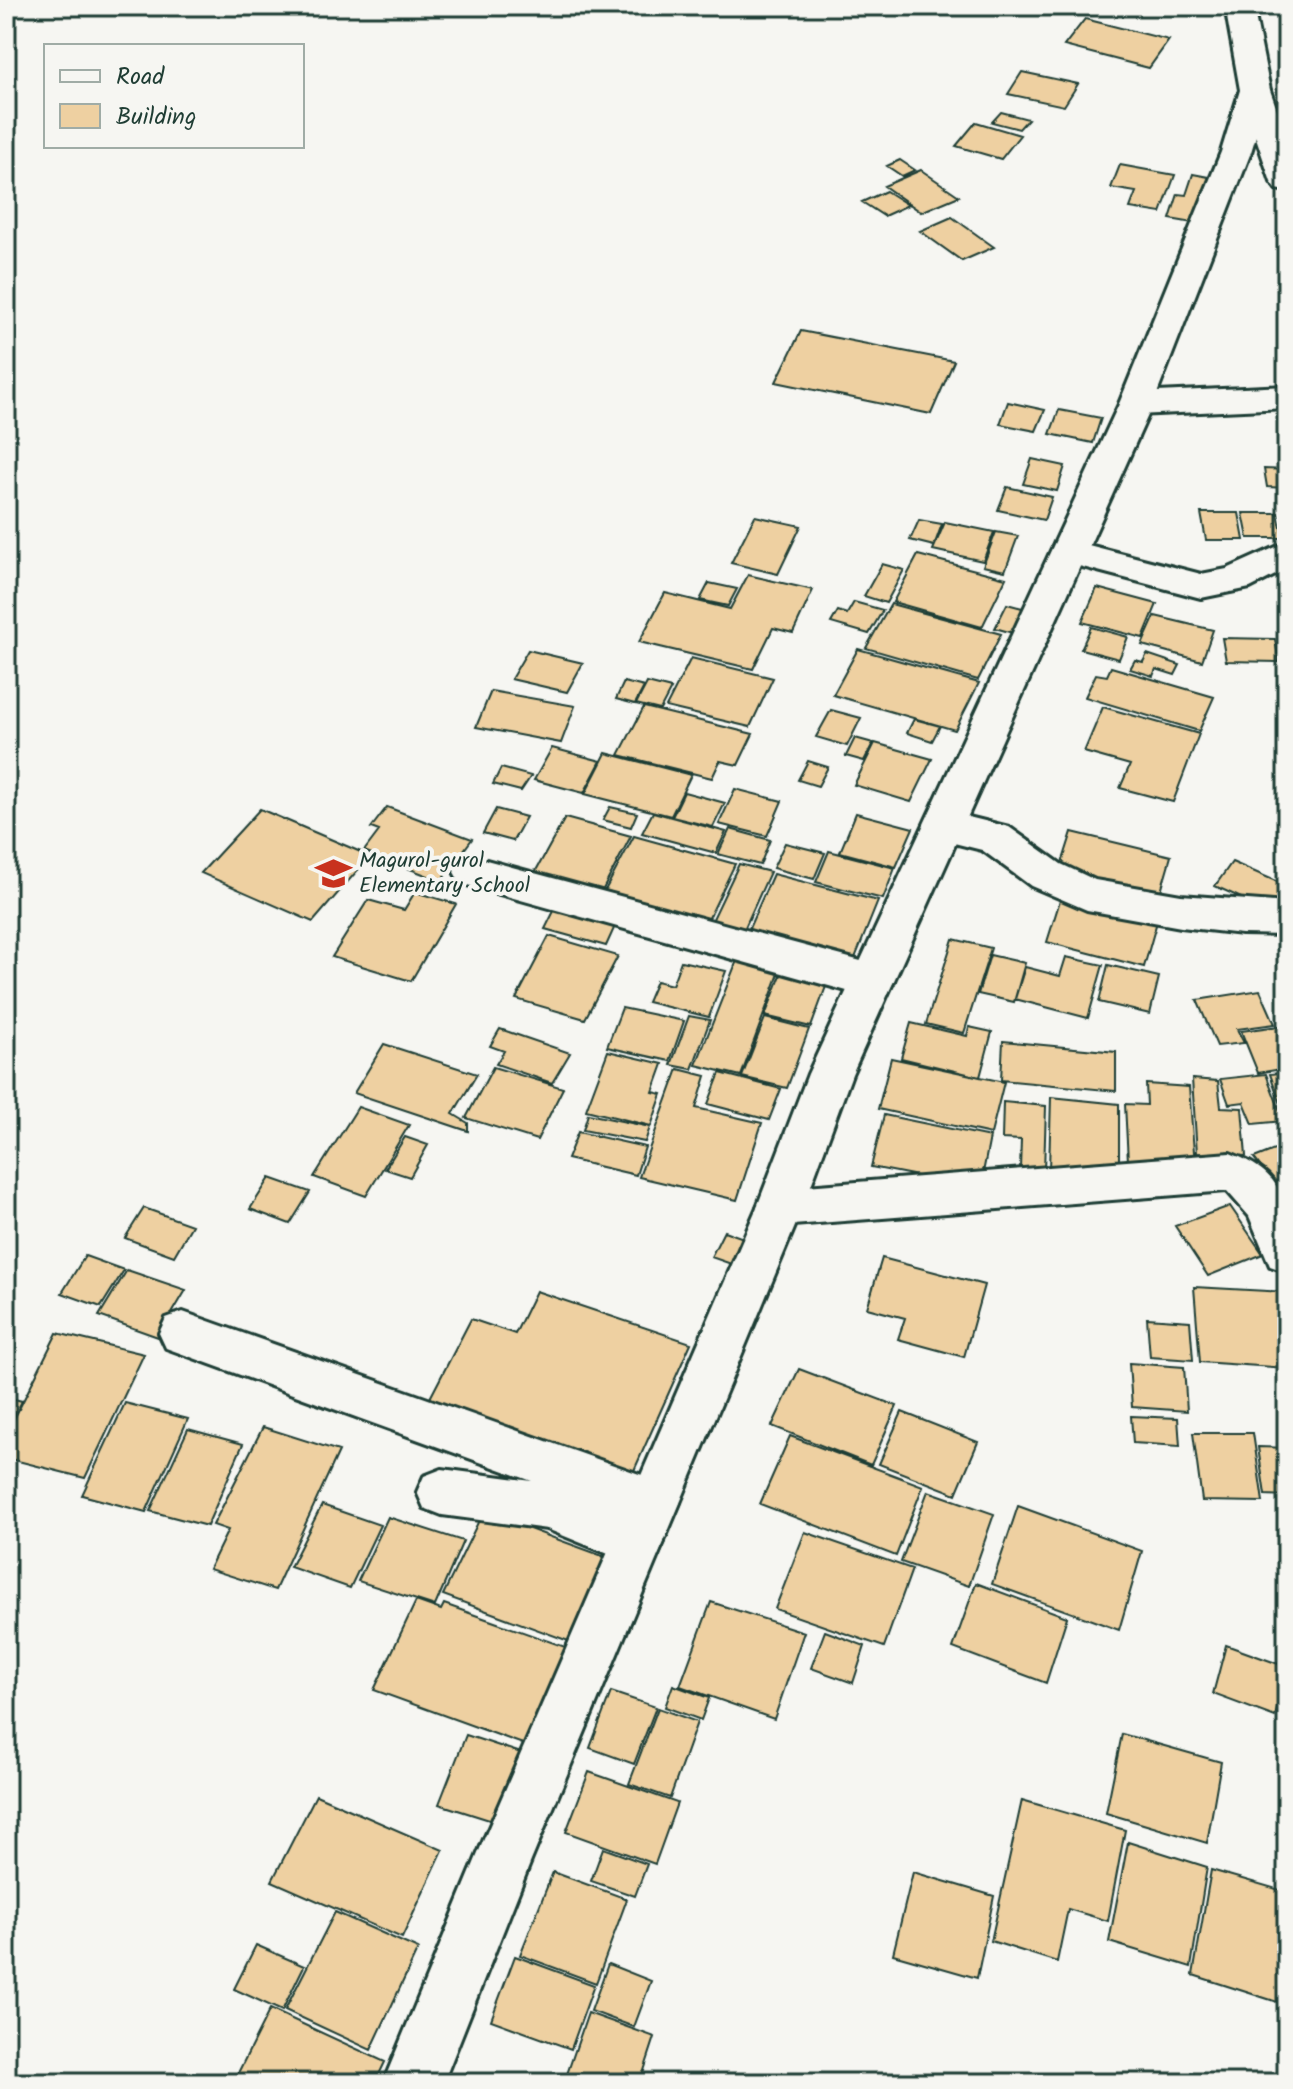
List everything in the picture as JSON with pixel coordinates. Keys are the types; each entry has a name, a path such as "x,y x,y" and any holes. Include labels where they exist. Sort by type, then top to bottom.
{"street":[{"path":"1239,6 1255,90 1282,150 1287,182"},
{"path":"413,2083 780,1207 830,1074 1136,404 1236,152 1255,90"},
{"path":"1136,404 1287,397"},
{"path":"1069,552 1201,586 1237,579 1287,554"},
{"path":"944,826 995,838 1046,875 1087,894 1181,911 1287,919"},
{"path":"475,872 872,981"},
{"path":"780,1207 1230,1172 1245,1176 1259,1191 1285,1242"},
{"path":"183,1333 647,1522"},
{"path":"442,1492 647,1522"}],"building":[{"path":"1085,19 1169,40 1149,68 1064,46"},
{"path":"1022,72 1078,84 1064,106 1008,94"},
{"path":"1001,112 1028,119 1019,129 992,122"},
{"path":"976,122 1020,135 1001,159 956,146"},
{"path":"900,160 915,170 902,176 887,166"},
{"path":"1120,165 1175,175 1161,213 1130,208 1136,192 1111,188"},
{"path":"921,170 959,196 921,212 884,186"},
{"path":"1193,174 1214,178 1199,224 1170,219 1178,194 1186,195"},
{"path":"886,191 908,205 884,216 862,202"},
{"path":"952,217 994,247 962,261 920,231"},
{"path":"801,331 954,361 931,414 776,382"},
{"path":"1008,402 1045,410 1036,431 1000,424"},
{"path":"1059,410 1101,418 1093,443 1050,434"},
{"path":"1032,459 1065,466 1057,491 1023,484"},
{"path":"1264,469 1287,470 1287,488 1267,487"},
{"path":"1007,487 1052,497 1044,520 998,510"},
{"path":"1201,513 1239,513 1244,540 1206,540"},
{"path":"1243,513 1278,513 1283,538 1248,538"},
{"path":"755,516 801,526 778,574 731,563"},
{"path":"919,520 942,524 934,546 910,540"},
{"path":"945,522 994,532 983,561 933,550"},
{"path":"996,532 1018,536 1005,571 983,566"},
{"path":"918,555 1006,578 982,627 893,602"},
{"path":"882,564 904,570 886,603 864,596"},
{"path":"748,575 813,590 793,633 773,628 753,669 639,642 665,593 730,609"},
{"path":"709,583 737,589 728,606 700,600"},
{"path":"1097,588 1157,604 1143,638 1082,622"},
{"path":"854,602 883,610 869,634 831,623 838,611 847,614"},
{"path":"891,604 1001,634 978,680 866,648"},
{"path":"1007,604 1026,609 1013,633 995,628"},
{"path":"1155,616 1213,630 1202,661 1142,645"},
{"path":"1091,627 1128,637 1119,659 1081,649"},
{"path":"1222,638 1275,639 1279,662 1226,661"},
{"path":"858,649 979,683 955,730 833,695"},
{"path":"528,650 583,663 567,692 511,679"},
{"path":"1147,654 1180,665 1175,675 1156,669 1153,676 1130,669 1135,660 1143,662"},
{"path":"691,658 773,678 750,727 666,707"},
{"path":"1111,667 1214,697 1199,731 1085,697 1096,674 1107,676"},
{"path":"624,682 644,687 635,704 616,699"},
{"path":"647,683 671,689 660,710 636,704"},
{"path":"491,691 575,706 561,743 476,727"},
{"path":"644,707 753,734 738,765 720,761 712,778 619,755"},
{"path":"1103,707 1199,734 1173,802 1120,788 1130,765 1084,752"},
{"path":"831,710 861,718 847,746 816,737"},
{"path":"914,719 940,726 932,741 907,733"},
{"path":"855,738 873,743 864,761 846,756"},
{"path":"875,743 932,759 911,802 854,785"},
{"path":"552,748 601,761 584,793 534,780"},
{"path":"606,753 691,775 671,816 585,794"},
{"path":"808,761 828,767 818,786 798,780"},
{"path":"501,768 531,776 521,791 493,784"},
{"path":"735,789 782,801 767,836 719,824"},
{"path":"684,792 725,803 713,827 672,817"},
{"path":"387,807 472,839 441,881 364,851 379,831 371,828"},
{"path":"610,807 637,813 631,827 603,820"},
{"path":"260,809 370,856 313,922 201,873"},
{"path":"496,809 526,817 513,841 483,833"},
{"path":"653,812 726,832 716,853 642,833"},
{"path":"856,813 913,828 896,867 840,852"},
{"path":"565,818 631,836 600,895 533,876"},
{"path":"730,829 770,840 760,865 718,854"},
{"path":"1072,832 1171,856 1158,901 1058,876"},
{"path":"634,836 735,864 706,924 602,896"},
{"path":"785,843 825,853 814,879 773,868"},
{"path":"829,851 895,868 883,899 816,882"},
{"path":"1232,862 1287,886 1287,908 1281,916 1215,886"},
{"path":"739,864 770,872 742,934 710,925"},
{"path":"773,874 878,901 853,963 746,935"},
{"path":"415,892 456,904 411,981 332,957 368,900 404,910"},
{"path":"1062,894 1158,918 1144,967 1047,942"},
{"path":"556,907 616,924 606,946 545,929"},
{"path":"549,936 618,956 585,1019 516,999"},
{"path":"953,939 991,948 964,1033 926,1024"},
{"path":"990,955 1025,963 1014,1002 978,994"},
{"path":"1066,957 1103,965 1088,1018 1015,999 1025,967 1060,976"},
{"path":"738,958 781,968 741,1076 696,1065"},
{"path":"681,961 726,971 709,1017 647,1002 656,981 672,985"},
{"path":"1108,965 1159,977 1150,1014 1099,1002"},
{"path":"783,970 828,981 811,1027 765,1016"},
{"path":"1260,990 1275,1024 1237,1029 1244,1043 1217,1046 1197,1000"},
{"path":"622,1008 684,1021 670,1061 607,1047"},
{"path":"689,1016 710,1020 692,1069 671,1065"},
{"path":"765,1018 809,1029 787,1088 742,1077"},
{"path":"911,1023 967,1036 969,1027 992,1032 980,1077 901,1058"},
{"path":"1287,1025 1287,1068 1258,1073 1241,1031"},
{"path":"500,1029 570,1053 552,1083 496,1064 504,1051 490,1046"},
{"path":"1003,1041 1116,1052 1116,1091 1001,1080"},
{"path":"384,1044 477,1074 453,1114 468,1123 468,1131 354,1093"},
{"path":"608,1051 663,1064 653,1092 662,1094 651,1126 586,1110"},
{"path":"891,1058 1004,1082 991,1134 878,1109"},
{"path":"493,1067 563,1088 537,1140 466,1118"},
{"path":"678,1069 706,1076 696,1108 762,1123 737,1200 639,1177"},
{"path":"1287,1072 1287,1110 1283,1110 1270,1074"},
{"path":"720,1073 781,1089 769,1120 708,1104"},
{"path":"1266,1074 1284,1121 1253,1124 1244,1102 1229,1104 1220,1079"},
{"path":"1192,1079 1218,1081 1221,1107 1242,1108 1246,1156 1197,1153"},
{"path":"1146,1084 1189,1087 1195,1165 1128,1161 1125,1104 1147,1105"},
{"path":"1051,1097 1119,1104 1119,1177 1049,1171"},
{"path":"1003,1102 1046,1106 1044,1171 1020,1169 1021,1140 1002,1139"},
{"path":"358,1107 409,1125 366,1196 314,1177"},
{"path":"588,1114 650,1127 645,1142 583,1130"},
{"path":"884,1115 990,1137 980,1188 871,1167"},
{"path":"578,1132 645,1147 636,1175 567,1159"},
{"path":"405,1137 428,1145 410,1177 385,1169"},
{"path":"1287,1145 1287,1202 1254,1158"},
{"path":"270,1178 310,1192 290,1224 250,1209"},
{"path":"1230,1206 1263,1254 1208,1276 1175,1226"},
{"path":"144,1208 192,1225 174,1256 125,1238"},
{"path":"724,1231 752,1241 740,1267 711,1257"},
{"path":"85,1256 124,1270 101,1307 62,1293"},
{"path":"882,1258 984,1285 964,1357 898,1339 905,1318 867,1308"},
{"path":"127,1270 186,1290 158,1337 99,1316"},
{"path":"1194,1287 1287,1292 1287,1368 1200,1362"},
{"path":"536,1291 691,1343 632,1475 428,1402 471,1319 515,1334"},
{"path":"1147,1318 1190,1321 1193,1360 1150,1357"},
{"path":"57,1333 144,1354 85,1478 6,1458 6,1435"},
{"path":"1129,1363 1184,1367 1187,1411 1132,1407"},
{"path":"799,1369 897,1406 871,1465 772,1426"},
{"path":"6,1397 22,1401 6,1432"},
{"path":"125,1403 188,1419 146,1512 82,1495"},
{"path":"902,1412 978,1442 956,1494 879,1464"},
{"path":"1131,1416 1178,1418 1180,1446 1133,1443"},
{"path":"263,1427 339,1451 275,1590 209,1569 228,1530 213,1525"},
{"path":"188,1429 243,1444 207,1526 150,1511"},
{"path":"1193,1433 1253,1433 1263,1502 1202,1501"},
{"path":"790,1436 923,1486 896,1556 760,1504"},
{"path":"1258,1447 1287,1448 1287,1496 1265,1495"},
{"path":"928,1491 994,1514 969,1586 901,1562"},
{"path":"322,1505 380,1525 350,1588 290,1567"},
{"path":"1018,1506 1142,1551 1119,1630 992,1584"},
{"path":"483,1512 611,1559 574,1643 443,1595"},
{"path":"388,1517 463,1541 435,1606 358,1581"},
{"path":"805,1532 912,1569 884,1647 775,1609"},
{"path":"976,1583 1067,1617 1046,1683 953,1648"},
{"path":"416,1601 441,1610 444,1604 571,1649 531,1747 374,1690"},
{"path":"711,1602 804,1632 774,1719 680,1686"},
{"path":"825,1631 865,1646 853,1683 811,1668"},
{"path":"1226,1645 1287,1667 1275,1717 1213,1694"},
{"path":"673,1685 709,1698 701,1720 665,1707"},
{"path":"611,1692 656,1707 634,1764 590,1748"},
{"path":"658,1708 697,1722 670,1798 629,1784"},
{"path":"1122,1734 1221,1762 1207,1843 1106,1813"},
{"path":"466,1735 524,1754 499,1823 439,1804"},
{"path":"589,1772 677,1803 655,1864 566,1832"},
{"path":"316,1795 443,1850 402,1938 272,1881"},
{"path":"1022,1800 1125,1830 1108,1921 1068,1909 1057,1962 991,1941"},
{"path":"1128,1842 1207,1867 1191,1967 1109,1942"},
{"path":"603,1848 647,1864 635,1896 591,1881"},
{"path":"1211,1870 1287,1892 1287,2005 1193,1975"},
{"path":"553,1872 627,1899 596,1983 520,1955"},
{"path":"913,1872 994,1896 977,1978 893,1954"},
{"path":"335,1912 418,1949 371,2050 285,2010"},
{"path":"256,1945 304,1966 282,2011 234,1989"},
{"path":"515,1956 594,1985 571,2049 491,2020"},
{"path":"608,1964 651,1981 634,2027 591,2011"},
{"path":"270,2009 385,2062 375,2083 233,2083"},
{"path":"588,2013 655,2037 640,2083 564,2083"}],"place":[{"name":"Magurol-gurol Elementary School","path":"333,874"}]}
